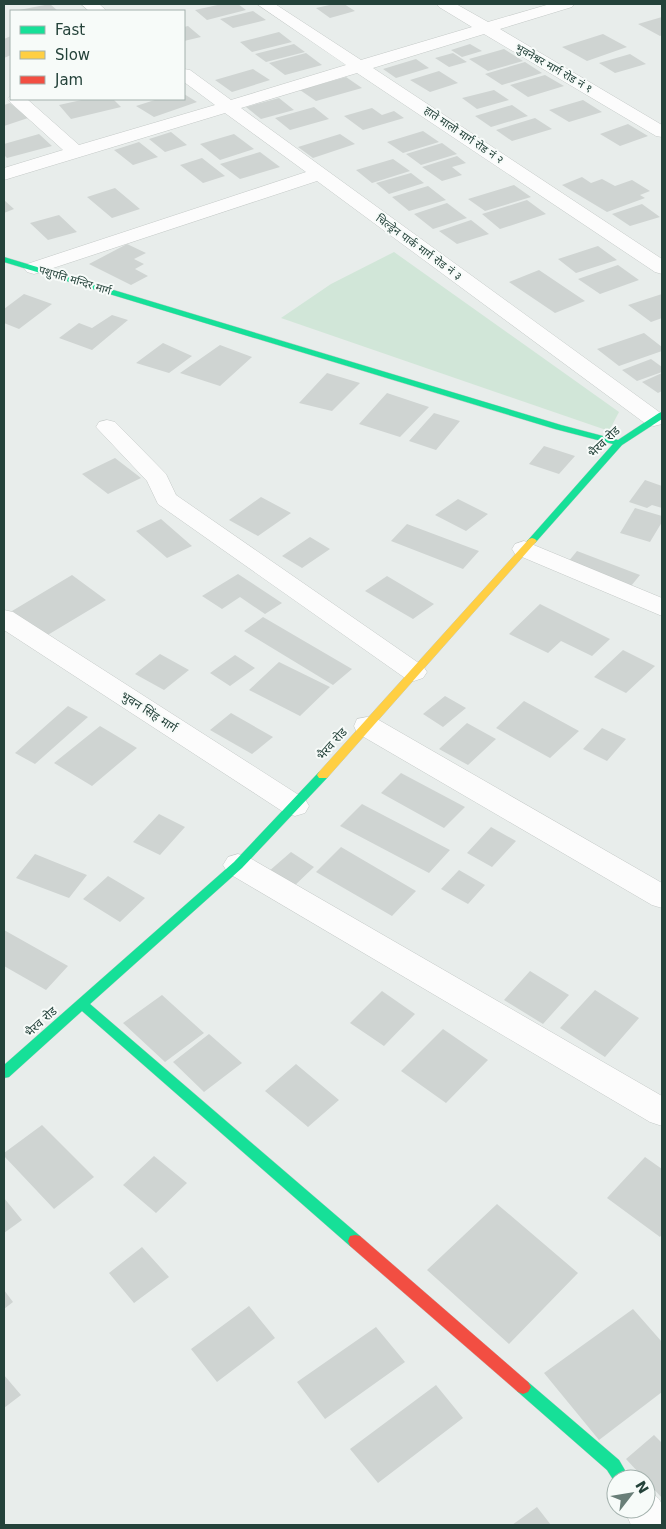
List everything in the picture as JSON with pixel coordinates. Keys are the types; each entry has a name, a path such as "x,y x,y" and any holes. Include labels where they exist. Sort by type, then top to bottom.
{"street":[{"name":"हाते मालो मार्ग रोड नं २","path":"265,4 361,66 662,268"},
{"name":"भुवनेश्वर मार्ग रोड नं १","path":"445,4 662,132"},
{"path":"4,174 566,4"},
{"name":"चिल्ड्रेन पार्क मार्ग रोड नं ३","path":"185,75 319,174 658,417"},
{"path":"18,100 76,152"},
{"path":"34,268 319,174"},
{"name":"पशुपति मन्दिर मार्ग","path":"4,259 548,424 619,443"},
{"name":"भैरव रोड","path":"4,1073 238,865 295,806 619,443 658,417"},
{"path":"107,427 158,479 166,499 414,672"},
{"path":"524,549 662,608"},
{"name":"भुवन सिंह मार्ग","path":"4,618 295,806"},
{"path":"367,726 662,897"},
{"path":"238,865 662,1112"},
{"path":"82,1004 616,1469"}],"green space":[{"path":"394,252 619,412 609,431 281,318 331,284"}],"building":[{"path":"50,4 57,10 19,10"},
{"path":"222,4 238,4 246,10 207,20 195,10"},
{"path":"344,4 355,11 330,18 316,8"},
{"path":"253,11 266,20 233,28 220,19"},
{"path":"662,17 662,35 660,36 638,24"},
{"path":"188,26 201,37 185,41 185,27"},
{"path":"279,32 292,42 252,52 240,42"},
{"path":"603,34 627,47 587,61 562,47"},
{"path":"10,36 10,55 4,58 4,39"},
{"path":"294,44 305,52 266,62 255,54"},
{"path":"470,44 482,51 462,57 451,50"},
{"path":"504,49 523,61 488,71 469,59"},
{"path":"306,53 322,65 285,75 269,63"},
{"path":"453,53 467,62 449,67 435,58"},
{"path":"630,54 646,64 615,73 599,63"},
{"path":"416,59 429,68 396,78 383,69"},
{"path":"525,62 542,73 502,85 485,74"},
{"path":"253,69 270,80 232,92 215,80"},
{"path":"439,71 458,83 430,92 410,80"},
{"path":"545,75 564,86 528,97 510,85"},
{"path":"346,77 362,88 316,101 300,90"},
{"path":"494,90 509,100 477,109 462,98"},
{"path":"185,95 197,102 154,117 136,106 155,100 185,100"},
{"path":"279,98 294,110 261,119 246,107"},
{"path":"82,100 114,100 121,107 71,119 59,105"},
{"path":"583,100 602,112 569,122 549,110"},
{"path":"10,103 28,118 4,126 4,105"},
{"path":"512,105 528,116 491,127 475,116"},
{"path":"314,107 329,119 290,130 275,118"},
{"path":"372,108 382,115 394,111 404,118 363,130 344,116"},
{"path":"535,118 552,129 512,141 496,130"},
{"path":"628,124 648,136 620,146 600,134"},
{"path":"423,131 439,142 403,153 387,142"},
{"path":"171,132 187,145 165,152 149,139"},
{"path":"39,134 52,146 7,158 4,155 4,144"},
{"path":"234,134 254,149 220,160 200,144"},
{"path":"340,134 355,144 313,158 298,147"},
{"path":"139,142 158,157 133,165 114,150"},
{"path":"442,143 457,154 421,165 406,154"},
{"path":"260,152 280,167 240,179 220,164"},
{"path":"457,156 466,163 452,167 462,175 442,181 422,167"},
{"path":"202,158 225,176 203,183 180,165"},
{"path":"393,159 410,171 372,183 356,170"},
{"path":"411,173 424,183 389,194 376,183"},
{"path":"582,177 591,183 602,179 615,186 632,180 650,191 640,195 645,198 607,212 562,185"},
{"path":"514,185 531,197 485,211 468,199"},
{"path":"428,186 446,200 409,211 392,197"},
{"path":"115,188 140,209 112,218 87,197"},
{"path":"4,200 14,209 4,213"},
{"path":"527,200 546,214 500,229 482,214"},
{"path":"447,203 467,218 433,229 414,214"},
{"path":"642,204 660,217 630,226 612,214"},
{"path":"59,215 77,232 48,240 30,223"},
{"path":"471,220 489,234 457,244 439,231"},
{"path":"127,244 146,253 134,259 144,264 135,269 148,276 131,285 89,264"},
{"path":"598,246 617,260 576,273 558,259"},
{"path":"618,265 639,280 600,294 578,279"},
{"path":"539,270 585,301 555,313 509,282"},
{"path":"24,294 52,304 19,329 4,323 4,309"},
{"path":"662,294 662,318 651,322 628,305"},
{"path":"112,315 128,320 92,350 59,338 79,323 92,328"},
{"path":"644,333 662,347 662,351 619,366 597,349"},
{"path":"163,343 192,356 169,373 136,363"},
{"path":"220,345 252,357 220,386 180,373"},
{"path":"651,359 662,367 662,372 637,381 622,370"},
{"path":"327,373 360,383 332,411 299,403"},
{"path":"662,373 662,391 658,393 642,382"},
{"path":"387,393 429,407 400,437 359,424"},
{"path":"434,413 460,421 436,450 409,441"},
{"path":"544,446 575,456 559,474 529,464"},
{"path":"115,458 141,478 108,494 82,474"},
{"path":"645,480 662,486 662,508 652,505 647,508 629,502"},
{"path":"261,497 291,513 258,536 229,520"},
{"path":"458,499 488,514 466,531 435,515"},
{"path":"635,508 662,516 662,522 650,542 620,533"},
{"path":"161,519 192,546 167,558 136,531"},
{"path":"407,524 479,551 463,569 391,541"},
{"path":"310,537 330,549 302,568 282,556"},
{"path":"577,551 640,575 631,586 568,562"},
{"path":"238,574 282,603 265,614 240,597 222,609 202,596"},
{"path":"72,575 106,600 46,636 12,611"},
{"path":"387,576 434,604 413,619 365,591"},
{"path":"540,604 610,639 592,656 561,641 548,653 509,634"},
{"path":"263,617 352,669 333,685 244,631"},
{"path":"623,650 655,666 626,693 594,677"},
{"path":"160,654 189,670 164,690 135,674"},
{"path":"235,655 255,668 230,686 210,673"},
{"path":"279,662 330,687 300,716 249,690"},
{"path":"445,696 466,708 443,727 423,714"},
{"path":"524,701 579,731 550,758 496,728"},
{"path":"68,706 88,717 35,764 15,753"},
{"path":"231,713 273,737 252,754 210,730"},
{"path":"467,723 496,739 468,765 439,749"},
{"path":"100,726 137,748 92,786 54,763"},
{"path":"602,728 626,739 607,761 583,749"},
{"path":"401,773 465,807 444,828 381,793"},
{"path":"362,804 450,850 429,873 340,826"},
{"path":"159,814 185,827 160,855 133,842"},
{"path":"491,827 516,841 492,867 467,853"},
{"path":"341,847 416,891 392,916 316,872"},
{"path":"291,852 314,867 292,888 268,872"},
{"path":"35,854 87,875 69,898 16,878"},
{"path":"459,870 485,885 468,904 441,889"},
{"path":"108,876 145,898 120,922 83,899"},
{"path":"4,930 68,966 46,990 4,966"},
{"path":"530,971 569,995 543,1024 504,1000"},
{"path":"595,990 639,1018 605,1057 560,1028"},
{"path":"382,991 415,1014 384,1046 350,1023"},
{"path":"162,995 204,1033 165,1062 123,1023"},
{"path":"443,1029 488,1060 446,1103 401,1071"},
{"path":"209,1034 242,1063 204,1092 173,1062"},
{"path":"296,1064 339,1100 308,1127 265,1091"},
{"path":"42,1125 94,1177 54,1209 4,1156 4,1153"},
{"path":"154,1156 187,1183 156,1213 123,1185"},
{"path":"645,1157 662,1169 662,1234 660,1237 607,1198"},
{"path":"4,1198 22,1220 4,1233"},
{"path":"497,1204 578,1273 509,1344 427,1270"},
{"path":"142,1247 169,1277 134,1303 109,1273"},
{"path":"4,1290 13,1302 4,1309"},
{"path":"249,1306 275,1338 217,1382 191,1349"},
{"path":"633,1309 662,1342 662,1392 599,1440 544,1373"},
{"path":"376,1327 405,1362 325,1419 297,1382"},
{"path":"4,1375 21,1395 4,1408"},
{"path":"436,1385 463,1418 378,1483 350,1449"},
{"path":"654,1435 662,1443 662,1498 656,1492 656,1469 635,1469 626,1459"},
{"path":"537,1507 551,1525 512,1525"}],"traffic: fast":[{"path":"4,259 558,427 619,443"},
{"path":"532,541 619,443 662,415"},
{"path":"4,1073 238,865 323,775"},
{"path":"82,1004 355,1241"},
{"path":"523,1387 616,1469"}],"traffic: slow":[{"path":"323,775 532,541"}],"traffic: jam":[{"path":"355,1241 523,1387"}]}
